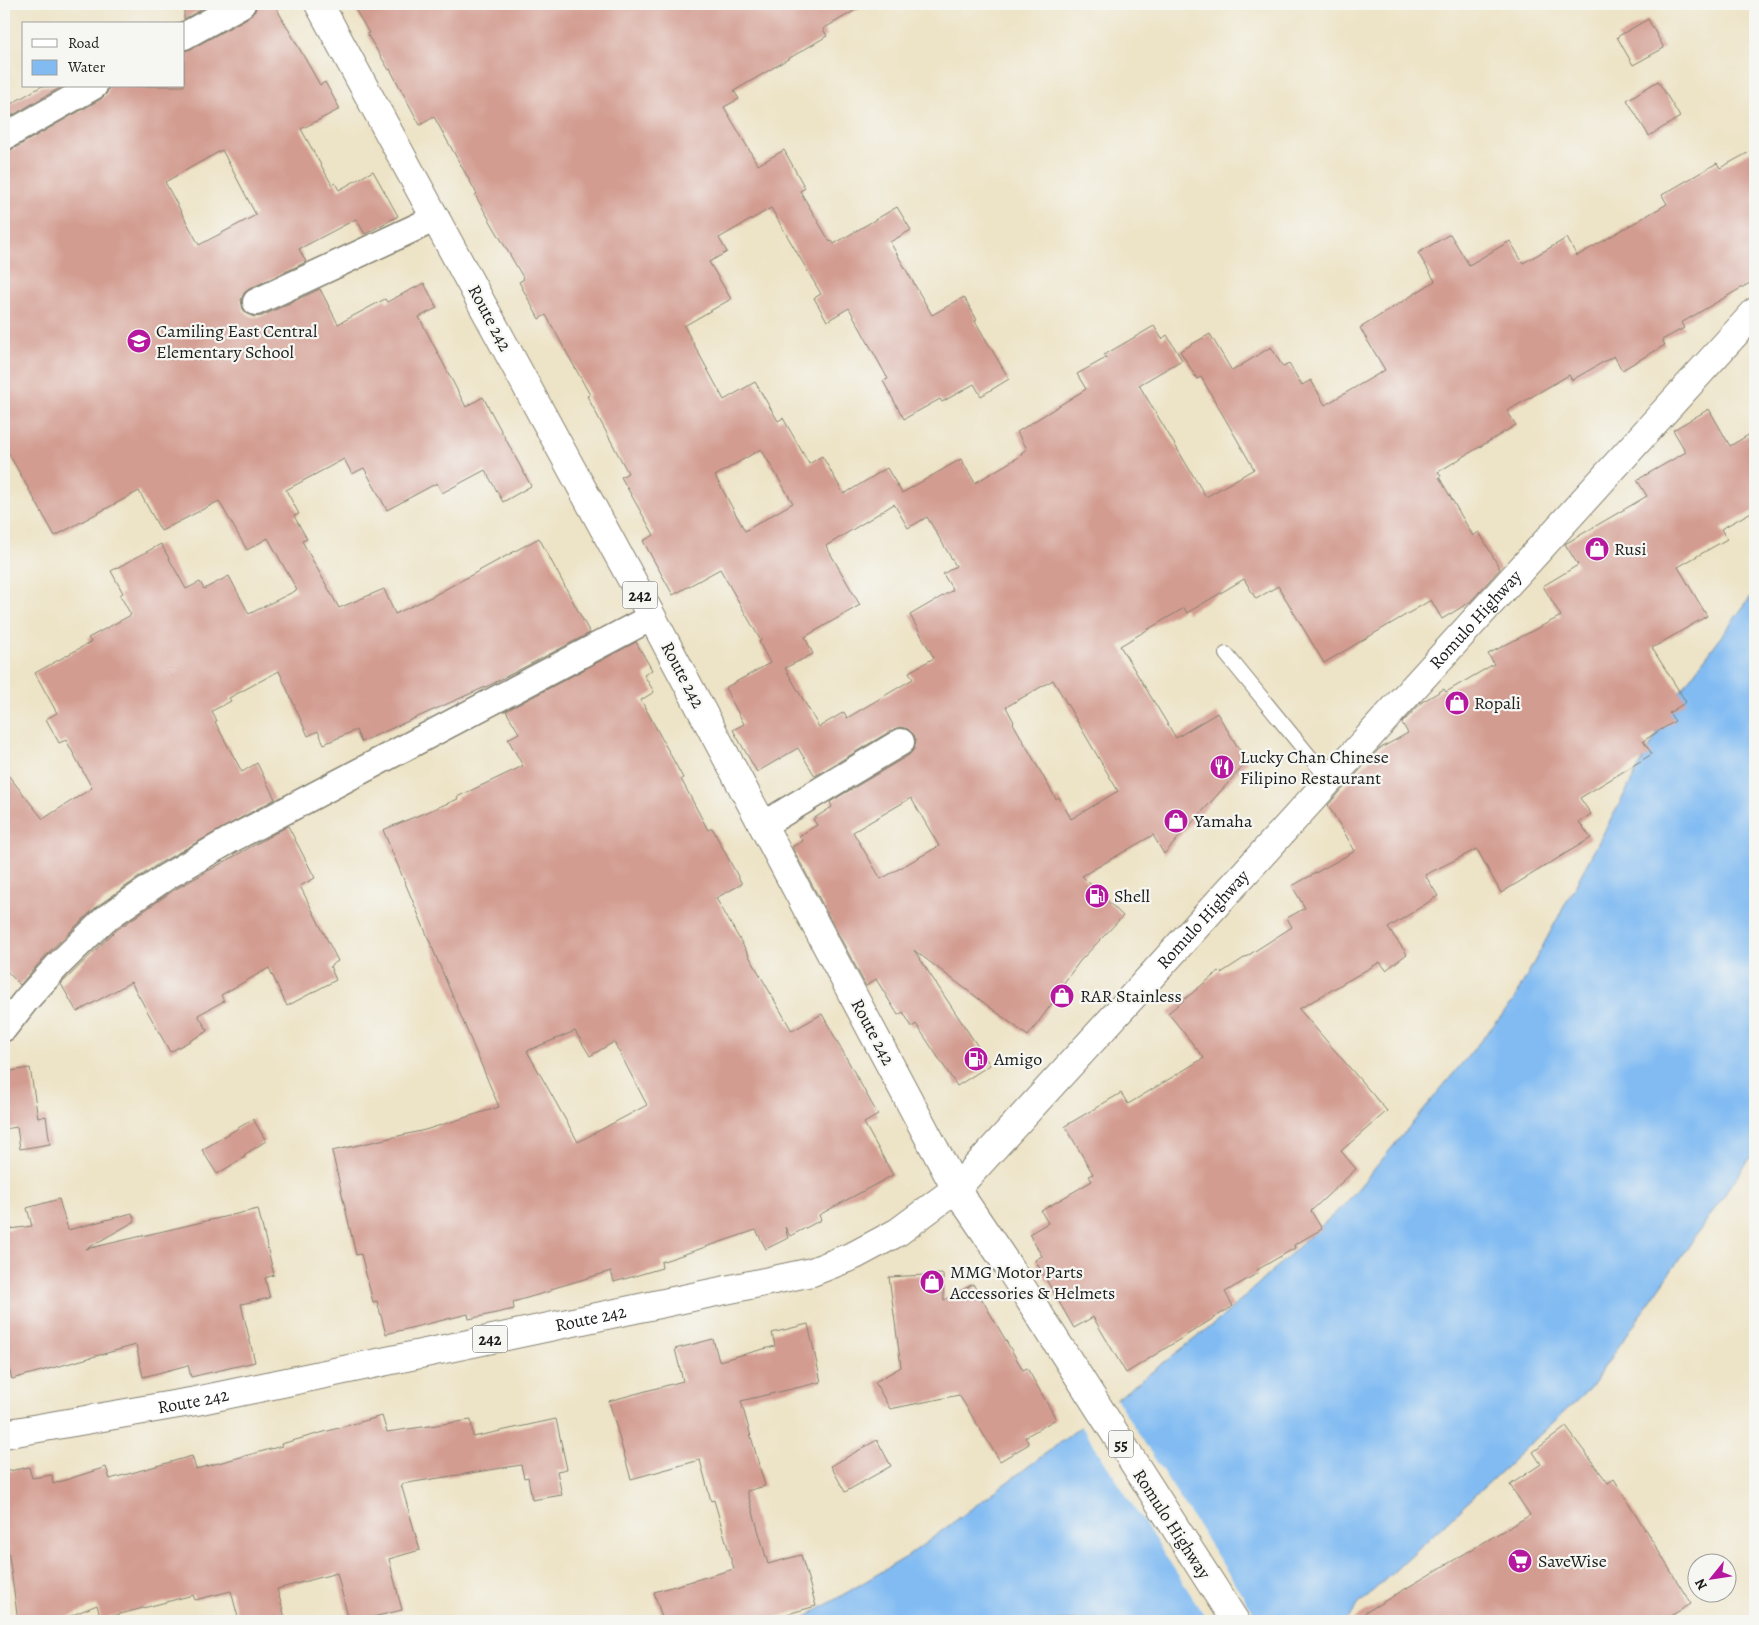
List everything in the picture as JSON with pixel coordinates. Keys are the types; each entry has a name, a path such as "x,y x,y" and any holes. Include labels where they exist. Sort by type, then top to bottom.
{"main road":[{"name":"Route 242","path":"4,1434 196,1401 812,1272 855,1255 898,1232 956,1189 652,617 319,4"},
{"name":"Romulo Highway","path":"1234,1621 1008,1266 956,1189 1755,312"}],"street":[{"path":"185,35 242,4"},
{"path":"4,137 90,88"},
{"path":"256,302 436,218"},
{"path":"4,1028 59,964 105,919 166,877 230,840 652,617"},
{"path":"763,825 901,742"}],"lane":[{"path":"1226,654 1329,780"}],"water":[{"path":"1755,591 1755,1151 1589,1389 1359,1604 1346,1621 799,1621 908,1556 1057,1445 1219,1320 1346,1203 1512,1003 1679,693"}],"pier":[{"path":"1115,1397 1259,1621 1208,1621 1080,1424"}],"building":[{"path":"184,4 211,4 184,19"},
{"path":"257,4 274,4 320,85 325,82 340,109 301,129 332,185 335,183 339,190 373,171 398,216 365,234 356,219 299,249 306,262 249,289 244,293 241,300 243,309 247,314 254,317 262,316 320,289 338,324 385,299 387,302 424,283 437,308 419,317 466,407 483,397 531,486 503,502 485,470 442,493 437,483 387,510 364,468 352,474 344,459 286,490 299,514 294,516 307,539 302,541 339,608 384,589 395,614 433,596 539,538 590,633 490,685 361,742 356,730 324,744 318,731 308,736 279,671 229,698 231,701 212,711 217,721 215,722 242,772 257,763 275,799 158,864 96,907 48,953 20,985 4,968 4,770 43,819 92,788 66,740 59,743 46,719 57,713 35,673 91,642 88,638 131,615 120,595 123,593 111,571 161,544 186,589 200,582 204,589 229,576 249,614 297,590 268,538 247,550 219,501 161,531 139,491 55,536 4,445 4,152 11,150 101,99 107,93 108,88 185,88 185,51 249,17 255,11","holes":["222,150 256,215 199,245 165,182"]},
{"path":"352,4 866,4 823,29 827,36 734,91 739,99 724,107 758,165 784,150 805,188 800,191 830,242 832,241 834,244 897,207 911,230 890,242 932,315 964,297 977,320 975,321 1009,379 981,396 974,384 942,402 940,399 904,419 883,381 888,379 849,308 827,321 814,298 821,294 771,208 719,238 727,252 709,262 731,299 684,326 724,400 755,382 778,421 783,418 809,464 822,456 844,494 887,468 902,493 961,459 975,483 1022,455 1021,453 1027,449 1017,432 1086,389 1077,374 1106,358 1104,355 1154,326 1162,339 1167,335 1182,360 1139,385 1206,497 1254,469 1201,377 1197,379 1180,351 1210,334 1232,371 1271,347 1283,367 1289,364 1302,385 1311,380 1325,405 1385,370 1360,328 1435,281 1418,253 1450,234 1469,265 1510,241 1523,263 1567,238 1577,256 1667,204 1662,195 1717,163 1720,168 1755,149 1755,280 1681,323 1684,328 1662,340 1665,345 1622,370 1614,356 1572,380 1569,375 1507,411 1516,425 1438,472 1441,476 1439,477 1473,536 1479,532 1500,569 1470,602 1442,619 1431,600 1324,663 1278,586 1256,599 1244,579 1187,613 1184,608 1120,646 1176,738 1217,713 1247,762 1164,854 1153,835 1082,876 1123,916 1080,961 1063,984 1065,986 1028,1036 914,950 990,1065 957,1086 916,1024 912,1027 903,1012 898,1015 876,979 866,986 792,847 803,841 799,836 817,825 813,819 832,807 830,802 909,755 914,749 916,741 914,735 908,729 900,727 894,729 815,776 798,748 757,772 733,730 744,724 725,688 770,663 759,642 761,641 720,569 673,595 643,541 654,535 621,477 628,473 587,396 590,395 546,315 539,319 519,282 524,279 475,195 477,194 434,117 420,125 390,69 367,34 369,33","holes":["761,449 793,503 745,531 715,476","894,504 908,528 927,517 956,566 943,574 953,590 910,615 934,658 909,672 913,679 847,718 844,712 819,727 785,668 813,654 805,637 860,605 826,546","1053,680 1118,791 1071,819 1059,797 1056,799 1006,707","911,798 939,846 881,879 853,832"]},
{"path":"1648,19 1664,48 1633,65 1617,37"},
{"path":"1658,81 1680,117 1649,136 1627,100"},
{"path":"39,88 60,88 4,120 4,108"},
{"path":"1709,409 1730,446 1755,431 1755,510 1721,529 1727,539 1678,567 1707,616 1652,648 1686,702 1669,713 1675,721 1643,741 1652,754 1580,798 1591,814 1579,822 1591,838 1501,893 1477,849 1425,875 1438,896 1388,928 1407,954 1386,970 1380,962 1299,1009 1387,1111 1341,1151 1356,1169 1311,1211 1322,1229 1294,1245 1295,1248 1257,1270 1258,1273 1225,1292 1233,1306 1126,1373 1093,1317 1074,1328 1035,1260 1042,1256 1029,1234 1048,1223 1041,1211 1092,1181 1089,1176 1093,1174 1065,1126 1121,1093 1128,1104 1204,1058 1168,1013 1219,971 1221,973 1292,927 1287,918 1305,908 1292,886 1355,851 1328,805 1379,749 1408,733 1402,723 1422,702 1444,689 1446,692 1494,664 1488,654 1561,616 1543,586 1578,565 1565,544 1647,496 1637,480 1686,452 1673,430"},
{"path":"636,642 652,670 644,675 654,692 641,700 683,778 681,779 708,830 712,828 742,884 716,898 792,1031 822,1014 878,1115 864,1123 893,1175 819,1215 821,1220 790,1236 785,1227 788,1238 766,1249 756,1230 661,1262 662,1268 614,1282 611,1271 513,1302 514,1309 469,1319 468,1314 386,1334 377,1301 373,1302 361,1254 356,1255 332,1151 425,1130 499,1107 383,830 458,799 457,797 523,766 508,739 519,733 506,711","holes":["575,1031 590,1056 614,1042 647,1105 578,1142 527,1051"]},
{"path":"288,826 315,878 300,886 338,961 330,966 336,980 287,1006 269,968 221,995 224,1001 198,1015 208,1031 170,1052 131,982 77,1012 61,984 115,931 174,890"},
{"path":"30,1068 38,1118 46,1116 50,1144 20,1149 17,1127 4,1129 4,1072"},
{"path":"253,1119 266,1141 244,1155 245,1157 217,1174 202,1150"},
{"path":"59,1199 68,1230 132,1213 135,1221 86,1249 258,1209 274,1275 265,1278 270,1298 241,1304 255,1362 191,1377 188,1365 143,1377 136,1345 12,1379 4,1351 4,1230 32,1226 27,1208"},
{"path":"943,1274 944,1300 973,1284 1023,1370 1027,1368 1056,1419 1025,1437 1029,1444 1000,1461 959,1395 890,1409 875,1382 901,1367 889,1277"},
{"path":"808,1324 821,1382 741,1401 765,1486 747,1491 768,1564 801,1555 816,1606 762,1621 663,1621 654,1592 734,1569 714,1500 711,1501 700,1460 631,1479 609,1401 683,1381 675,1349 713,1339 719,1361 775,1346 772,1333"},
{"path":"382,1416 387,1432 471,1420 473,1437 556,1419 567,1469 557,1471 562,1495 532,1500 528,1477 524,1478 521,1465 401,1484 420,1550 389,1559 402,1610 357,1621 349,1621 337,1573 277,1589 286,1621 239,1621 231,1591 195,1600 193,1595 101,1619 97,1605 58,1621 18,1621 4,1520 4,1472 29,1467 32,1478 52,1475 53,1484 106,1467 110,1479 192,1456 196,1469"},
{"path":"1566,1427 1608,1483 1614,1479 1686,1596 1686,1602 1691,1604 1662,1621 1351,1621 1530,1515 1510,1485 1541,1464 1533,1452"},
{"path":"877,1440 891,1466 845,1492 831,1466"}],"place":[{"name":"Camiling East Central Elementary School","path":"139,341"},
{"name":"Rusi","path":"1597,549"},
{"name":"Ropali","path":"1457,703"},
{"name":"Lucky Chan Chinese Filipino Restaurant","path":"1222,767"},
{"name":"Yamaha","path":"1176,821"},
{"name":"Shell","path":"1097,896"},
{"name":"RAR Stainless","path":"1062,996"},
{"name":"Amigo","path":"976,1059"},
{"name":"MMG Motor Parts Accessories & Helmets","path":"932,1282"},
{"name":"SaveWise","path":"1520,1561"}]}
